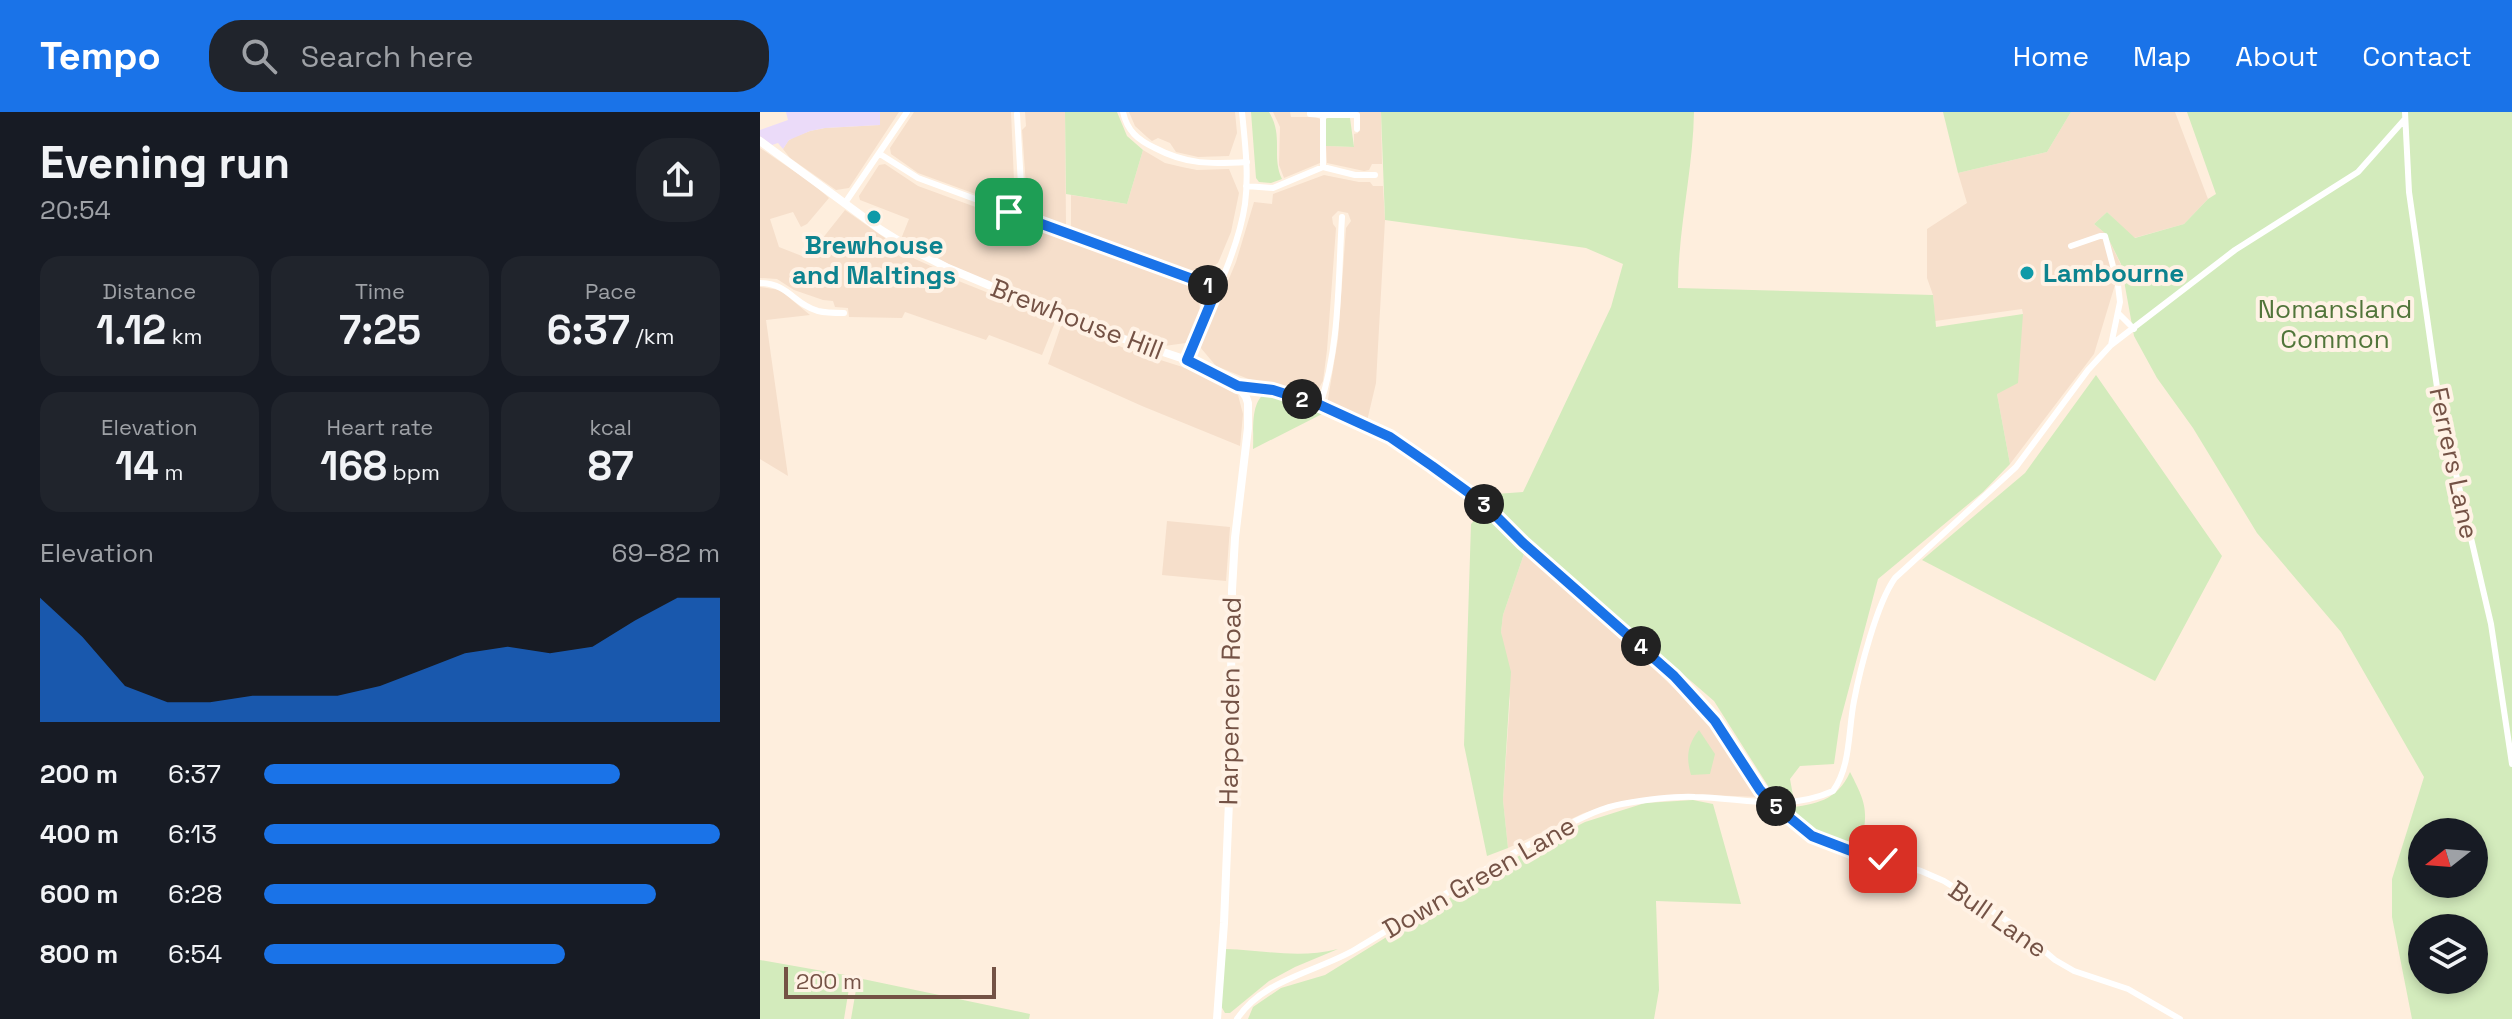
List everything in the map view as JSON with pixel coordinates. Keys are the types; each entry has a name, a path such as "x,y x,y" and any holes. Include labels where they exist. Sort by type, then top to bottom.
{"street":[{"path":"845,203 907,112"},
{"path":"1123,112 1129,130 1174,158 1212,164 1247,162"},
{"path":"1187,360 1230,256 1244,211 1247,162 1242,112"},
{"path":"1310,112 1357,115 1357,129"},
{"path":"1009,212 1021,185 1017,114"},
{"path":"1323,115 1323,167"},
{"name":"Down Green Lane","path":"1237,1019 1253,1001 1271,988 1353,951 1504,857 1586,816 1619,804 1694,797 1797,802 1833,791 1843,774 1854,700 1887,590 1912,562 2016,467 2088,370 2111,345 2235,250 2358,172 2405,115"},
{"name":"Ferrers Lane","path":"2405,115 2411,205 2439,401 2491,624 2512,764"},
{"name":"Brewhouse Hill","path":"760,141 892,238 948,268 1119,339 1187,360 1238,386"},
{"path":"880,154 918,178 1217,288"},
{"path":"1246,186 1273,188 1323,167 1355,175 1375,175"},
{"path":"1320,405 1332,354 1342,217"},
{"path":"2071,246 2105,236 2118,285 2118,313 2111,345"},
{"path":"760,283 784,288 803,304 819,312 844,313"},
{"path":"2118,313 2134,329"},
{"path":"1238,386 1248,403 1260,388"},
{"name":"Bull Lane","path":"1238,386 1273,390 1320,405 1390,437 1483,503 1523,543 1674,676 1715,721 1760,790 1812,836 1944,881 2014,925 2055,960 2074,971 2128,989 2180,1019"},
{"name":"Harpenden Road","path":"1217,1019 1229,792 1232,590 1248,403"}],"shaded area":[{"path":"786,112 880,112 880,125 810,131 789,140 783,149 778,143 772,145 760,136 760,130 788,120"},
{"path":"880,112 899,112 849,188 836,190 790,158 783,149 794,137 810,131 880,125"},
{"path":"914,112 1011,112 1014,181 1008,198 1000,203 918,173 891,154 890,148"},
{"path":"1025,112 1065,112 1066,227 1028,213 1022,130 1026,126"},
{"path":"1129,112 1235,112 1237,133 1229,156 1198,157 1176,152 1170,143 1158,138 1152,141 1135,126"},
{"path":"1273,112 1290,112 1291,117 1320,119 1320,163 1284,178 1279,165 1280,127"},
{"path":"1332,112 1381,112 1382,164 1372,164 1369,170 1364,171 1327,163 1326,146 1354,147 1354,134 1358,133 1358,114"},
{"path":"2071,112 2175,112 2208,199 2184,224 2134,238 2107,212 2094,224 2106,234 2121,265 2094,354 2010,464 1997,394 2022,309 1935,321 1933,295 1927,278 1927,229 1967,203 1958,173 2047,152"},
{"path":"760,148 829,198 801,227 793,212 770,219 779,247 807,258 845,210 915,259 933,267 936,272 1056,320 1042,355 989,335 986,340 905,312 902,318 849,317 848,308 835,307 833,301 794,290 777,279 760,278"},
{"path":"1143,150 1165,163 1182,167 1229,169 1239,193 1231,232 1218,263 1200,276 1071,229 1071,195 1127,204"},
{"path":"885,164 918,186 1198,288 1200,312 1186,343 1157,347 1140,342 998,287 901,239 909,219 860,200 859,196 879,165"},
{"path":"1324,175 1383,186 1385,220 1376,383 1367,421 1327,405 1338,339 1346,228 1351,221 1348,213 1338,211 1332,217 1336,228 1327,350 1323,381 1319,388 1298,395 1246,378 1216,366 1200,347 1236,262 1254,202 1272,204 1273,194"},
{"path":"760,287 780,290 810,315 766,320 788,476 760,459"},
{"path":"1062,323 1129,350 1192,370 1238,395 1243,414 1240,446 1048,364"},
{"path":"1167,521 1230,527 1226,581 1162,575"},
{"path":"1525,551 1600,617 1707,720 1743,777 1760,797 1681,794 1629,800 1584,813 1508,848 1503,800 1510,701 1501,632 1503,615"}],"green space":[{"path":"1065,112 1117,112 1127,136 1143,150 1127,204 1066,194"},
{"path":"1251,112 1269,112 1276,129 1277,162 1282,179 1271,183 1259,182 1256,178"},
{"path":"1381,112 1694,112 1678,288 1933,295 1936,327 2023,314 2018,383 1997,394 2010,464 1983,492 1878,579 1840,722 1834,764 1800,766 1790,779 1794,801 1777,800 1714,701 1544,554 1482,495 1523,492 1611,307 1623,264 1586,248 1385,220"},
{"path":"1943,112 2071,112 2047,152 1958,173"},
{"name":"Nomansland Common","path":"2187,112 2512,112 2512,1019 2412,1019 2392,917 2392,879 2408,828 2408,898 2488,898 2488,818 2411,818 2424,777 2341,632 2257,533 2193,428 2157,378 2134,336 2121,264 2106,234 2094,224 2107,212 2135,238 2184,224 2216,194"},
{"path":"1350,118 1354,147 1326,146 1326,119"},
{"path":"2096,375 2222,556 2155,681 1922,560 2025,473"},
{"path":"1264,394 1322,414 1253,449 1255,412"},
{"path":"1481,513 1525,551 1503,615 1501,632 1511,672 1503,800 1508,848 1487,856 1464,745 1471,524"},
{"path":"1699,730 1715,754 1710,774 1691,775 1689,752"},
{"path":"1850,772 1864,808 1861,847 1821,835 1787,808 1807,805 1832,795"},
{"path":"1693,800 1713,804 1741,904 1656,901 1659,990 1654,1019 1248,1019 1253,1007 1281,988 1325,975 1513,859 1585,822 1645,803"},
{"path":"1225,949 1295,954 1338,949 1269,981 1230,1013 1225,1013 1221,1006"},
{"path":"760,960 851,976 844,1019 760,1019"},
{"path":"858,978 1030,1014 1029,1019 851,1019"}],"place":[{"name":"Brewhouse and Maltings","path":"874,217"},
{"name":"Lambourne","path":"2027,273"}],"route":[{"path":"1009,212 1217,288 1187,360 1238,386 1273,390 1320,405 1390,437 1432,466 1483,503 1523,543 1674,676 1715,721 1760,790 1772,803 1812,836 1859,854 1883,859"}]}
